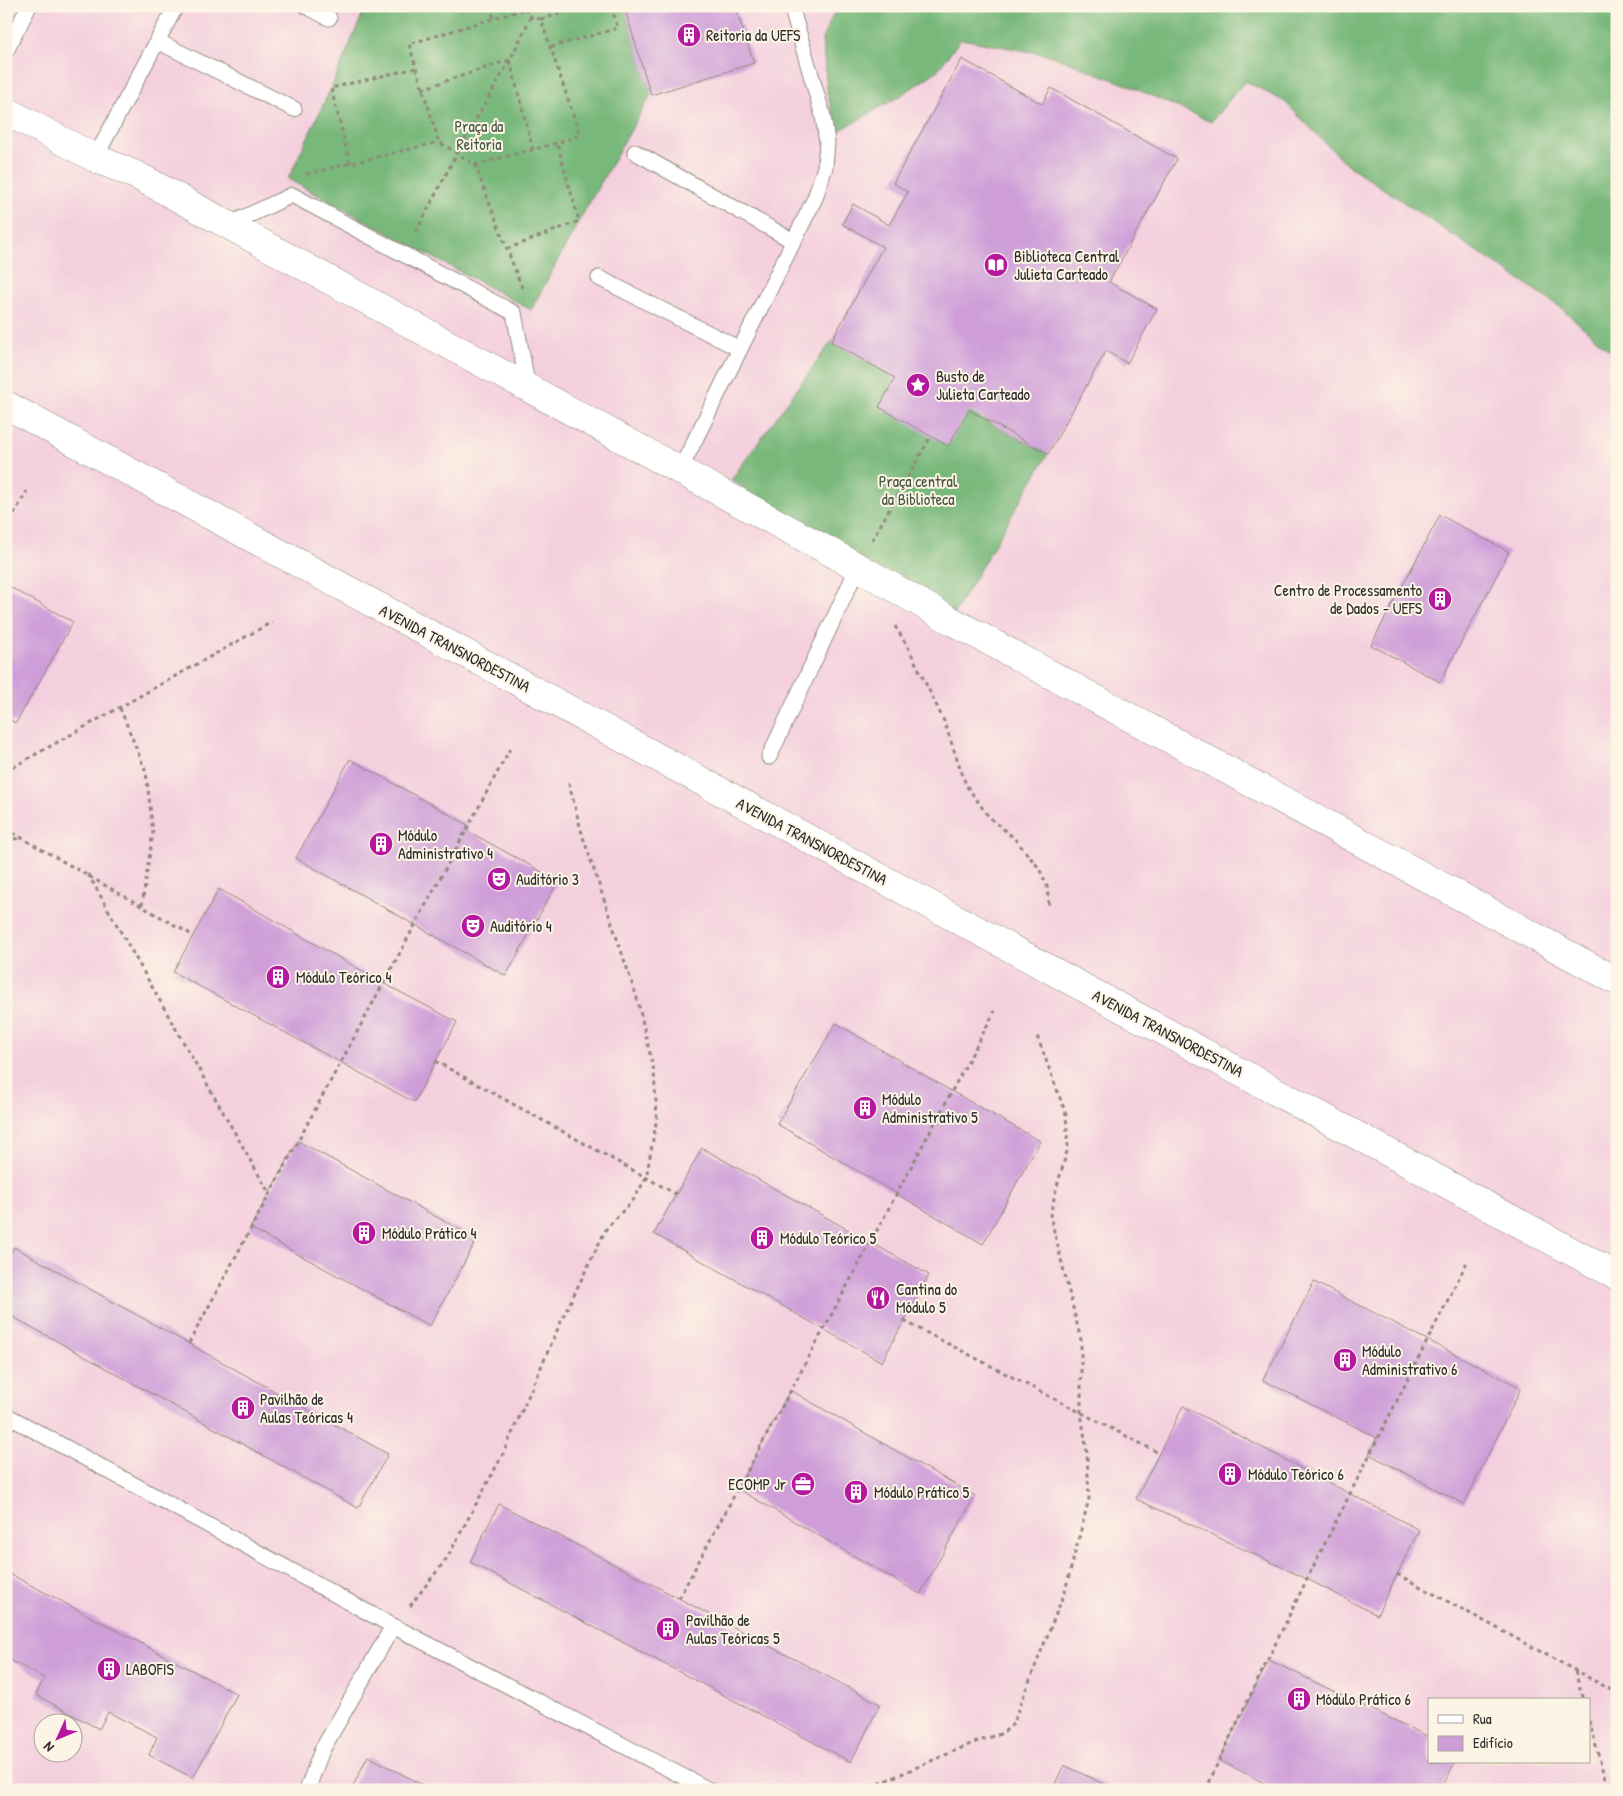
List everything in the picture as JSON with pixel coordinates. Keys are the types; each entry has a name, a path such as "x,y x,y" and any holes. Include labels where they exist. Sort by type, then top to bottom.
{"street":[{"path":"6,111 95,158 138,176 680,470 864,556 950,620 1617,981"},
{"name":"AVENIDA TRANSNORDESTINA","path":"6,405 1617,1276"}],"lane":[{"path":"6,52 29,6"},
{"path":"95,158 176,6"},
{"path":"306,6 329,18"},
{"path":"680,470 814,198 825,167 827,142 823,116 791,6"},
{"path":"157,41 294,109"},
{"path":"635,152 793,240"},
{"path":"228,225 292,195 514,313 528,388"},
{"path":"599,278 740,350"},
{"path":"769,757 864,556"},
{"path":"6,1415 393,1626 709,1790"},
{"path":"307,1790 322,1750 393,1626"}],"path":[{"path":"490,6 494,18"},
{"path":"524,293 475,165 439,142 409,44 525,8 531,17 541,19 588,6"},
{"path":"551,46 618,28 611,6"},
{"path":"414,236 457,153 510,60 531,17"},
{"path":"475,165 533,150 580,135 541,19"},
{"path":"422,89 510,60"},
{"path":"510,60 533,150"},
{"path":"350,163 331,88 416,68"},
{"path":"297,176 439,142"},
{"path":"507,250 579,221 557,143"},
{"path":"864,556 931,436"},
{"path":"6,528 27,491"},
{"path":"6,771 272,622"},
{"path":"894,624 909,649 944,721 966,785 989,817 1014,838 1039,868 1048,886 1049,907"},
{"path":"120,708 146,772 152,823 153,832 142,905"},
{"path":"189,1343 510,749"},
{"path":"393,1626 447,1558 503,1454 563,1318 606,1229 634,1200 646,1178 658,1118 654,1071 637,998 582,834 568,780"},
{"path":"6,829 194,936"},
{"path":"6,840 23,838"},
{"path":"88,874 270,1193"},
{"path":"679,1598 995,1011"},
{"path":"864,1790 973,1743 1003,1733 1012,1725 1065,1591 1089,1499 1087,1453 1082,1413 1081,1340 1050,1215 1068,1148 1066,1114 1036,1033"},
{"path":"435,1061 676,1194"},
{"path":"1206,1790 1307,1579 1468,1262"},
{"path":"904,1321 1159,1453"},
{"path":"1397,1574 1617,1692"},
{"path":"1575,1670 1582,1698"},
{"path":"1590,1725 1608,1790"}],"shaded area":[{"path":"6,6 1617,6 1617,1790 6,1790"}],"green space":[{"name":"Praça da Reitoria","path":"366,6 624,6 651,95 531,310 288,179 331,88"},
{"path":"837,6 1617,6 1617,357 1560,307 1345,163 1285,102 1245,81 1211,122 1125,84 1049,55 961,39 937,71 900,96 839,131 828,98 822,39"},
{"name":"Praça central da Biblioteca","path":"831,342 918,385 1048,454 950,620 731,480"}],"building":[{"name":"Reitoria da UEFS","path":"624,6 735,6 754,63 651,95"},
{"name":"Biblioteca Central Julieta Carteado","path":"962,59 1042,104 1051,88 1177,159 1109,282 1157,309 1127,363 1106,351 1048,454 969,410 948,446 879,407 895,378 831,342 883,247 842,224 853,204 889,225 908,192 893,183"},
{"name":"Centro de Processamento de Dados - UEFS","path":"1440,515 1509,552 1440,682 1371,645"},
{"path":"6,585 73,622 16,723 6,718"},
{"path":"350,759 468,825 466,830 558,881 506,976 296,858"},
{"name":"Módulo Teórico 4","path":"219,889 383,983 457,1022 414,1102 173,972"},
{"path":"836,1023 1040,1141 983,1244 777,1124"},
{"name":"Módulo Prático 4","path":"298,1141 477,1239 430,1326 250,1228"},
{"name":"Módulo Teórico 5","path":"702,1148 929,1275 882,1362 654,1234"},
{"name":"Pavilhão de Aulas Teóricas 4","path":"14,1247 388,1454 358,1508 6,1313 6,1261"},
{"path":"1314,1282 1521,1388 1464,1504 1369,1454 1377,1438 1263,1380"},
{"name":"Módulo Prático 5","path":"790,1390 975,1496 920,1594 738,1489"},
{"name":"Módulo Teórico 6","path":"1183,1406 1419,1530 1377,1615 1307,1579 1136,1499"},
{"name":"Pavilhão de Aulas Teóricas 5","path":"499,1504 880,1704 851,1762 470,1562"},
{"name":"LABOFIS","path":"6,1572 237,1694 193,1778 149,1755 157,1737 108,1712 99,1729 82,1720 82,1714 71,1714 36,1695 44,1678 6,1658"},
{"name":"Módulo Prático 6","path":"1269,1660 1428,1737 1428,1764 1454,1764 1441,1790 1278,1790 1219,1760"},
{"path":"1617,1727 1617,1742 1611,1739"},
{"path":"368,1756 432,1790 351,1790"},
{"path":"1064,1765 1116,1790 1052,1790"}],"place":[{"name":"Reitoria da UEFS","path":"689,35"},
{"name":"Biblioteca Central Julieta Carteado","path":"996,265"},
{"name":"Busto de Julieta Carteado","path":"918,385"},
{"name":"Centro de Processamento de Dados - UEFS","path":"1440,599"},
{"name":"Módulo Administrativo 4","path":"381,844"},
{"name":"Auditório 3","path":"499,879"},
{"name":"Auditório 4","path":"473,926"},
{"name":"Módulo Teórico 4","path":"278,977"},
{"name":"Módulo Administrativo 5","path":"865,1108"},
{"name":"Módulo Prático 4","path":"364,1233"},
{"name":"Módulo Teórico 5","path":"762,1238"},
{"name":"Cantina do Módulo 5","path":"878,1298"},
{"name":"Módulo Administrativo 6","path":"1345,1360"},
{"name":"Pavilhão de Aulas Teóricas 4","path":"243,1408"},
{"name":"Módulo Teórico 6","path":"1230,1474"},
{"name":"ECOMP Jr","path":"803,1484"},
{"name":"Módulo Prático 5","path":"856,1492"},
{"name":"Pavilhão de Aulas Teóricas 5","path":"668,1629"},
{"name":"LABOFIS","path":"109,1669"},
{"name":"Módulo Prático 6","path":"1299,1699"}]}
